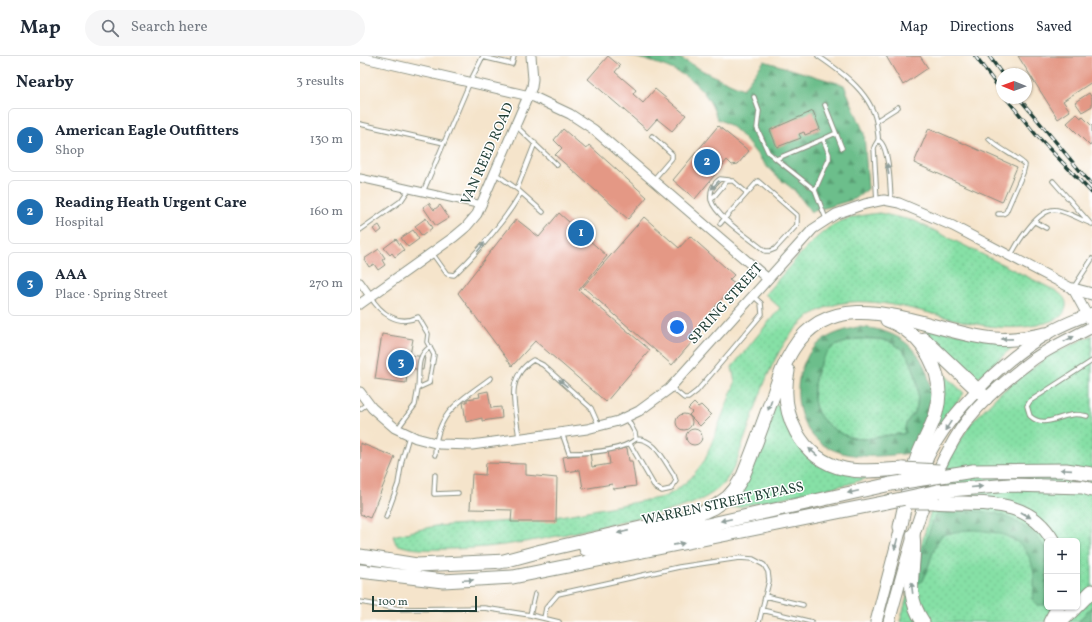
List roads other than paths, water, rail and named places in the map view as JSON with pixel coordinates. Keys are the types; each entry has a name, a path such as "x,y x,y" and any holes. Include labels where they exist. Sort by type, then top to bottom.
{"highway":[{"path":"500,562 697,515 714,507 728,497 740,481 782,372 797,343 812,328 834,317 853,313 884,314 995,339 1018,339 1046,334"},
{"path":"884,314 903,322 914,329 979,397"},
{"path":"973,472 850,470 836,466 817,456 804,444 791,423 785,398 787,377 795,355 809,338 825,326 848,318 877,317 905,328 925,349 979,397"},
{"path":"900,526 916,461 938,406 936,377 925,349"},
{"name":"WARREN STREET BYPASS","path":"360,556 418,565 500,562 584,550 891,484 973,472 1066,470 1092,474"},
{"path":"360,580 380,583 513,577 887,502 1010,485 1083,487 1092,490"},
{"path":"936,496 1012,508 1031,517 1045,530 1051,538"},
{"path":"913,535 915,553 911,574 912,591 917,612 923,622"},
{"path":"360,549 418,565"},
{"path":"360,571 443,581"},
{"path":"1080,602 1092,591"},
{"path":"1050,622 1056,610"},
{"path":"1061,622 1072,610"}],"main road":[{"path":"1073,289 1092,294"},
{"path":"889,622 913,535 954,439 979,397 1004,364 1046,334 1091,320"},
{"path":"876,622 900,526 929,456 951,421 979,397 1091,320"}],"street":[{"name":"VAN REED ROAD","path":"360,304 466,227 482,206 529,96 534,79 531,56"},
{"path":"361,59 529,96 586,123 768,279"},
{"path":"360,178 482,206"},
{"path":"891,200 953,226 1073,289 1091,320"},
{"name":"SPRING STREET","path":"360,392 368,404 386,421 409,435 435,444 461,446 599,427 626,418 650,404 671,387 813,229 836,214 877,202 891,200"},
{"path":"360,282 370,296"}],"lane":[{"path":"423,192 470,82 483,57 512,64 514,56"},
{"path":"818,56 848,77 863,96 876,121 878,140 874,148 877,202"},
{"path":"754,98 759,111 757,128 768,152 815,190 827,220"},
{"path":"825,105 842,148"},
{"path":"876,121 898,108"},
{"path":"360,124 444,143"},
{"path":"516,126 557,165"},
{"path":"776,159 836,133"},
{"path":"652,136 672,154 672,158 653,180"},
{"path":"815,190 829,159 823,139"},
{"path":"989,139 999,148 1020,160 1025,165 1006,212 1003,214 998,214"},
{"path":"878,140 884,146 889,168 891,200"},
{"path":"517,189 535,143"},
{"path":"496,174 517,189 543,212"},
{"path":"720,224 725,218 747,193 758,181 797,215 797,225 775,249 768,251 725,218 715,208 711,200 710,190 720,179 730,180 747,193"},
{"path":"711,200 724,183 730,180"},
{"path":"1053,181 1091,224"},
{"path":"360,230 401,201 410,189"},
{"path":"432,252 447,274 454,275 472,257 513,206 521,193"},
{"path":"1011,256 1021,237 1044,213 1057,210 1091,224"},
{"path":"1035,222 1046,228"},
{"path":"1073,289 1092,259"},
{"path":"370,296 381,311 391,317 408,320 418,317 428,334 428,342 434,355 429,383 418,388"},
{"path":"671,387 684,398 688,398 697,391 762,314 761,303 752,296"},
{"path":"398,429 415,405 420,358 423,351 430,347"},
{"path":"519,438 513,386 514,380 522,368 532,360 543,365 591,408 599,427"},
{"path":"1087,416 1072,415 1044,423 1038,422 1030,416 1027,406 1030,401 1092,361"},
{"path":"435,455 435,444 441,424 450,409 491,378"},
{"path":"360,410 368,404"},
{"path":"626,418 635,433 636,439"},
{"path":"562,432 569,454 599,451 630,444 636,439 644,438 651,442 674,476 676,481 670,488 662,491 655,487 630,444"},
{"path":"386,517 398,484 402,460 409,435"},
{"path":"435,475 434,494 458,493"},
{"path":"544,618 546,608 558,594 679,567 739,558 753,559 764,565 768,572 769,581 759,622"},
{"path":"530,615 535,594"},
{"path":"765,596 803,605"},
{"path":"360,602 400,609 484,608 530,615 559,622"},
{"path":"762,610 812,622"}],"railway":[{"path":"975,56 996,84"},
{"path":"989,56 998,68"},
{"path":"1011,104 1037,136 1092,193"},
{"path":"1024,104 1091,184"}],"place":[{"name":"Reading Heath Urgent Care","path":"707,162"},
{"name":"American Eagle Outfitters","path":"581,233"},
{"name":"AAA","path":"401,363"}]}
